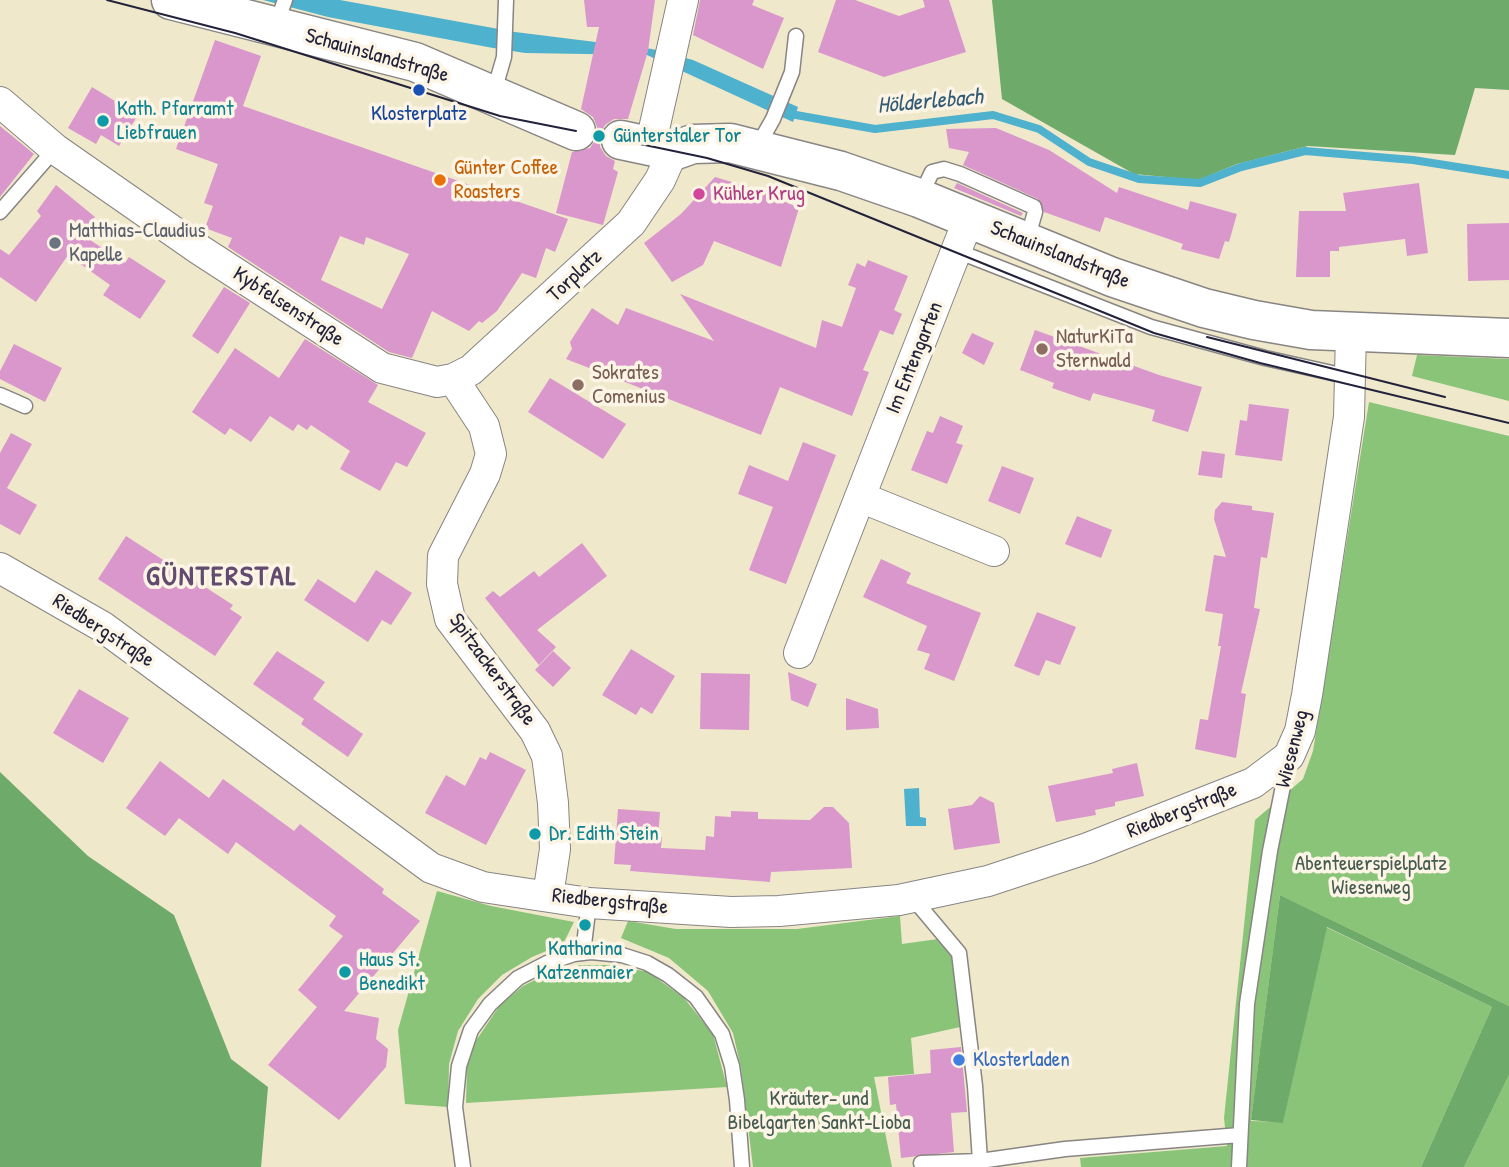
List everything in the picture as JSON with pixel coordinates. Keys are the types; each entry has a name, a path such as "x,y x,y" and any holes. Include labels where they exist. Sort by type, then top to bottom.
{"main road":[{"name":"Schauinslandstraße","path":"171,0 281,13 415,62 576,131"},
{"name":"Schauinslandstraße","path":"648,146 708,142 764,134 851,174 919,198 963,235 1026,242 1112,277 1204,308 1288,326 1351,332 1437,332 1509,338"}],"street":[{"name":"Torplatz","path":"453,379 471,370 495,349 631,223 660,180 648,146 683,0"},
{"name":"Kybfelsenstraße","path":"0,102 55,149 200,250 382,368 437,382 453,379"},
{"name":"Im Entengarten","path":"799,653 963,235"},
{"name":"Wiesenweg","path":"1289,756 1300,731 1307,695 1349,417 1351,332"},
{"name":"Spitzackerstraße","path":"453,379 484,426 491,454 485,474 443,556 442,584 450,619 536,731 547,756 555,849 548,896"},
{"path":"860,497 994,551"},
{"name":"Riedbergstraße","path":"0,568 103,627 431,868 483,887 589,903 743,912 779,911 912,897 988,881 1088,848 1253,783 1289,756"}],"lane":[{"path":"493,95 504,57 507,7"},
{"path":"764,134 792,72 796,36"},
{"path":"0,212 55,149"},
{"path":"919,198 932,172 944,169 960,174 1034,207 1026,242"},
{"path":"963,235 1151,327 1265,358 1350,377"},
{"path":"0,395 25,406"},
{"name":"Wiesenweg","path":"1240,1167 1247,1004 1270,851 1289,756"},
{"path":"912,897 959,953 975,1086 980,1161"},
{"path":"583,953 589,903"},
{"path":"463,1167 456,1107 459,1066 471,1030 491,1004 518,978 547,962 583,953 622,955 647,963 696,997 722,1034 732,1066 742,1167"},
{"path":"921,1163 980,1161 1065,1150 1240,1135"}],"green space":[{"path":"992,0 1509,0 1509,90 1475,88 1455,155 1308,146 1237,164 1198,180 1134,174 1002,99"},
{"path":"1417,355 1509,359 1509,401 1412,376"},
{"name":"Abenteuerspielplatz Wiesenweg","path":"1369,402 1509,436 1509,1006 1280,895 1251,1121 1283,1122 1326,927 1492,1007 1421,1167 1081,1167 1080,1158 1227,1146 1224,1118 1255,820 1303,779 1313,751"},
{"path":"0,772 88,856 174,915 231,1059 268,1087 261,1167 0,1167"},
{"path":"437,891 491,906 574,922 563,944 532,957 502,975 478,999 458,1031 449,1064 448,1107 405,1104 398,1030"},
{"path":"1280,895 1509,1006 1509,1075 1464,1167 1421,1167 1492,1007 1327,927 1283,1123 1251,1120"},
{"name":"Kräuter- und Bibelgarten Sankt-Lioba","path":"900,916 902,944 938,939 954,956 960,1027 911,1038 914,1074 874,1077 892,1167 753,1167 741,1068 733,1033 708,991 669,958 621,938 628,921 676,929 797,929"},
{"path":"581,965 614,965 648,972 684,998 713,1034 727,1087 466,1103 467,1066 473,1045 500,1005 523,986 551,972"},
{"path":"1509,1075 1509,1167 1464,1167"}],"water":[{"path":"263,0 340,0 515,32 652,49 693,60 798,107 793,122 647,55 525,53 328,17"},
{"path":"919,788 920,817 926,818 926,826 906,826 904,789"}],"building":[{"path":"584,0 655,0 648,51 628,119 614,119 605,125 600,135 600,147 606,156 615,161 613,169 618,172 603,225 556,213 572,152 590,148 598,129 593,117 581,109 599,27 587,27"},
{"path":"700,0 754,0 752,5 784,18 763,69 693,35"},
{"path":"836,0 855,0 899,16 925,7 923,0 949,0 966,52 884,77 818,52"},
{"path":"215,40 261,56 243,106 568,219 555,252 546,248 536,278 522,273 497,311 482,323 479,321 469,331 432,311 412,358 389,352 228,247 232,238 205,228 213,206 204,203 218,164 176,149","holes":["340,236 364,245 366,237 409,254 382,309 321,280"]},
{"name":"Kath. Pfarramt Liebfrauen","path":"92,87 138,115 119,146 101,135 96,144 68,128"},
{"path":"0,126 34,154 0,197"},
{"path":"996,128 1049,150 1117,193 1119,187 1188,210 1190,201 1237,214 1229,242 1225,241 1219,259 1181,249 1183,244 1105,217 1100,232 1044,212 1038,199 963,165 969,152 949,148 946,129"},
{"path":"715,177 759,190 799,208 781,267 714,241 703,265 672,282 644,243 681,214"},
{"path":"957,183 1023,213 1021,216 954,188"},
{"path":"1419,183 1428,253 1407,256 1405,239 1339,247 1339,251 1330,251 1330,277 1296,277 1299,211 1346,211 1343,193"},
{"path":"56,185 95,217 81,234 125,263 129,257 166,281 140,319 103,295 110,285 68,255 36,302 0,277 0,249 9,255 41,216 37,211"},
{"path":"1509,223 1509,280 1468,281 1467,224"},
{"path":"868,260 908,276 894,310 902,314 893,335 880,330 863,370 869,372 852,416 780,387 761,435 566,359 572,349 570,342 592,308 618,325 626,308 714,341 680,294 816,348 822,320 842,327 856,288 848,285 857,263 865,267"},
{"path":"224,287 250,303 218,354 192,336"},
{"path":"1035,330 1159,375 1202,387 1188,432 1152,421 1155,410 1093,393 1090,401 1052,388 1054,383 1020,370"},
{"path":"972,333 994,343 984,365 962,353"},
{"path":"305,339 378,385 368,402 426,433 407,467 396,462 380,491 340,469 350,451 311,425 307,430 298,424 293,431 270,416 251,442 230,428 225,435 192,412 235,348 279,378"},
{"path":"14,344 62,368 45,402 0,379 0,371"},
{"path":"550,378 626,424 603,459 528,412"},
{"path":"1249,404 1289,409 1282,461 1235,455 1240,420 1247,421"},
{"path":"940,416 963,426 956,443 963,445 947,484 911,470 927,431 933,433"},
{"path":"11,433 32,444 7,488 37,505 20,535 0,524 0,453"},
{"path":"803,442 836,455 786,584 749,570 773,507 738,494 749,465 788,481"},
{"path":"1202,451 1225,454 1222,478 1198,475"},
{"path":"1002,466 1034,478 1020,514 988,501"},
{"path":"1222,502 1252,506 1252,510 1274,513 1267,558 1261,557 1254,608 1260,609 1241,693 1246,694 1236,758 1195,749 1200,719 1208,720 1221,646 1218,646 1223,614 1205,611 1214,555 1226,557 1214,519 1215,510"},
{"path":"1077,516 1112,530 1101,558 1065,544"},
{"path":"126,536 233,605 230,609 242,617 215,656 98,579"},
{"path":"582,543 607,576 537,630 556,647 539,665 485,598 493,591 500,597 534,571 539,577"},
{"path":"881,559 911,573 906,583 981,613 954,681 924,669 930,654 917,650 927,626 863,597"},
{"path":"376,570 412,593 391,625 382,620 368,642 304,600 318,579 355,603"},
{"path":"1037,612 1076,627 1060,665 1046,660 1039,676 1014,666"},
{"path":"631,649 675,676 652,714 641,707 636,715 602,695"},
{"path":"277,651 325,682 313,699 363,734 348,757 301,724 304,719 253,684"},
{"path":"553,651 571,668 553,687 535,670"},
{"path":"788,672 817,684 808,707 791,700"},
{"path":"701,673 750,674 749,730 700,729"},
{"path":"79,689 129,718 103,763 53,733"},
{"path":"846,698 878,709 879,728 846,730"},
{"path":"490,752 526,770 486,845 425,813 446,775 465,786 480,757 486,760"},
{"name":"Haus St. Benedikt","path":"160,761 209,798 223,779 294,831 300,824 384,889 382,893 420,921 344,1011 379,1018 376,1039 388,1049 386,1067 339,1120 268,1065 317,1007 298,990 343,936 329,926 336,916 236,842 228,854 179,818 165,836 126,808"},
{"path":"1137,763 1144,796 1115,802 1115,806 1095,810 1096,815 1056,822 1048,786 1113,773 1112,769"},
{"path":"980,796 994,803 1000,843 954,850 948,809 972,805"},
{"path":"824,807 833,807 849,823 852,868 771,872 770,882 630,871 631,865 614,864 618,809 660,812 658,837 662,837 661,848 705,850 706,836 714,837 715,816 731,817 731,811 758,812 758,819 810,820"},
{"path":"961,1047 967,1112 951,1113 954,1152 901,1158 896,1104 890,1105 888,1077 931,1073 930,1050"}],"waterway":[{"name":"Hölderlebach","path":"786,111 875,129 993,115 1039,129 1089,162 1139,179 1200,183 1241,167 1305,151 1413,160 1509,175"}],"tram line":[{"path":"107,0 235,33 500,116 576,131"},
{"path":"621,140 707,158 768,176 1154,333 1260,363 1509,423"},
{"path":"1207,337 1445,397"}],"place":[{"name":"Klosterplatz","path":"419,90"},
{"name":"Kath. Pfarramt Liebfrauen","path":"103,121"},
{"name":"Günterstaler Tor","path":"599,136"},
{"name":"Günter Coffee Roasters","path":"440,180"},
{"name":"Kühler Krug","path":"699,194"},
{"name":"Matthias-Claudius Kapelle","path":"55,243"},
{"name":"NaturKiTa Sternwald","path":"1042,349"},
{"name":"Sokrates Comenius","path":"578,385"},
{"name":"Dr. Edith Stein","path":"535,834"},
{"name":"Katharina Katzenmaier","path":"585,925"},
{"name":"Haus St. Benedikt","path":"345,972"},
{"name":"Klosterladen","path":"959,1060"}],"district":[{"name":"GÜNTERSTAL","path":"222,578"}]}
